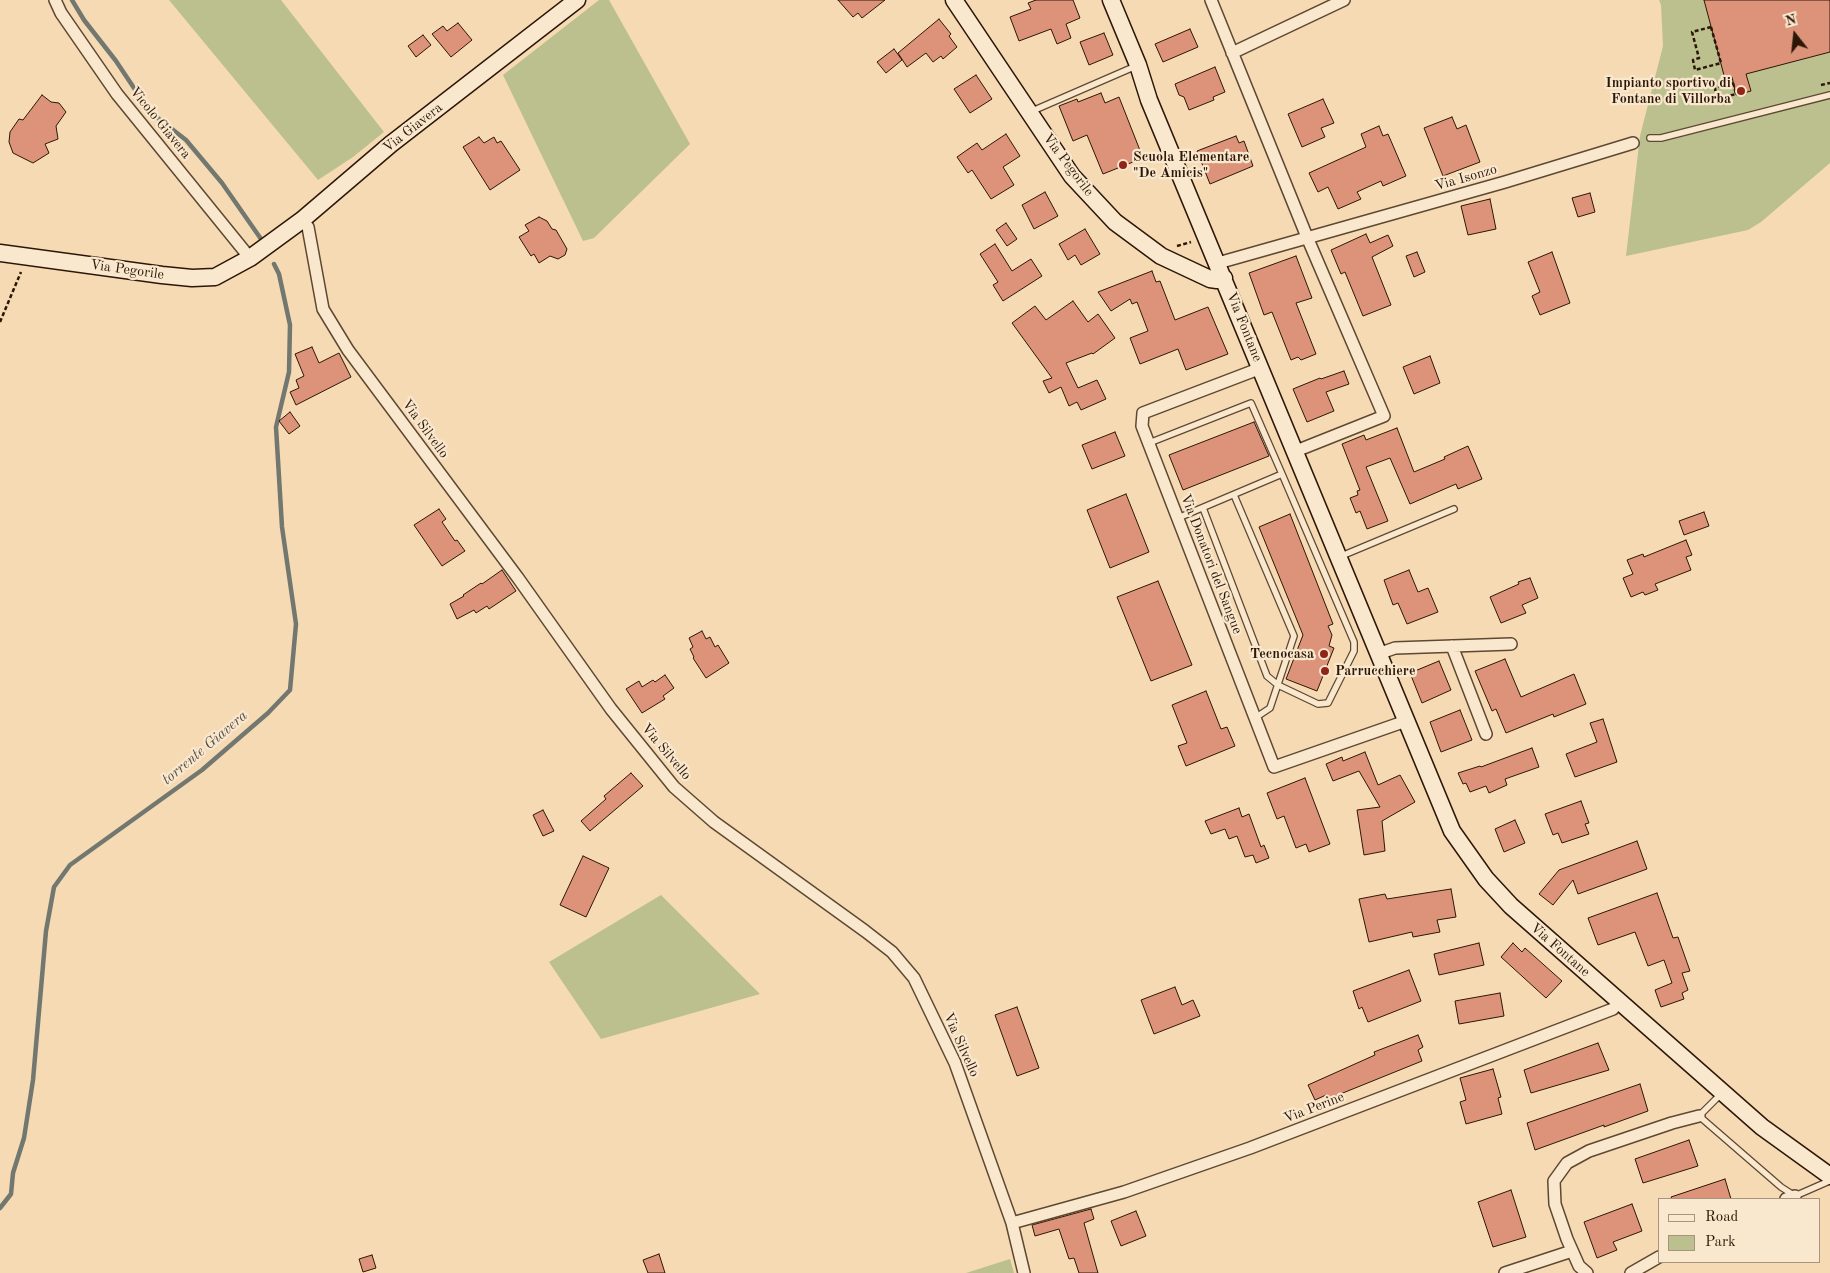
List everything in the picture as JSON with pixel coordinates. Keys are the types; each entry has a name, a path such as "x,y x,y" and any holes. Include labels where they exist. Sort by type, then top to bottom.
{"street":[{"name":"Vicolo Giavera","path":"55,0 61,12 117,94 250,258"},
{"name":"Via Giavera","path":"250,258 302,220 391,144 577,0"},
{"name":"Via Pegorile","path":"954,0 1072,176 1115,222 1161,256 1210,279 1224,278"},
{"name":"Via Fontane","path":"1111,0 1138,65 1149,100 1452,831 1476,866 1511,906 1762,1128 1830,1177"},
{"path":"1211,0 1307,237 1384,416 1296,451"},
{"path":"1232,54 1344,0"},
{"name":"Via Isonzo","path":"1218,263 1505,182 1633,143"},
{"name":"Via Silvello","path":"302,220 308,227 323,309 348,350 518,578 610,709 674,787 714,822 892,952 914,978 955,1063 1012,1223 1024,1273"},
{"name":"Via Pegorile","path":"0,253 192,278 215,277 250,258"},
{"name":"Via Donatori del Sangue","path":"1261,368 1143,413 1142,426 1274,767 1406,721"},
{"path":"1378,654 1395,648 1511,644"},
{"path":"1452,646 1486,734"},
{"name":"Via Perine","path":"1012,1223 1124,1192 1250,1148 1613,1009 1619,1001"},
{"path":"1587,1273 1579,1266 1572,1251 1555,1204 1554,1181 1567,1163 1589,1151 1672,1123 1699,1116"},
{"path":"1506,1273 1572,1251"},
{"path":"1631,1273 1658,1258"}],"lane":[{"path":"1029,112 1138,65"},
{"path":"1650,138 1661,138 1830,95"},
{"path":"1149,443 1251,403 1354,642 1354,651 1328,703 1318,704 1278,685 1268,676 1203,508"},
{"path":"1178,518 1282,474"},
{"path":"1234,495 1294,636 1270,708 1255,718"},
{"path":"1339,558 1454,509"},
{"path":"1722,1093 1699,1116 1781,1187 1791,1198 1826,1182 1830,1177"}],"path":[{"path":"1711,27 1720,63 1695,70 1693,60 1699,58 1692,32 1711,27"},
{"path":"1734,83 1736,94 1717,99 1715,88 1734,83"},
{"path":"1173,246 1180,246 1191,242"},
{"path":"0,322 27,257"}],"green space":[{"path":"169,0 281,0 384,132 353,157 318,180"},
{"path":"599,0 609,0 690,144 594,238 583,241 503,75"},
{"name":"Impianto sportivo di Fontane di Villorba","path":"1659,0 1830,0 1830,163 1761,222 1748,230 1626,256 1640,136 1663,46 1661,5"},
{"path":"661,895 760,994 601,1039 549,962"},
{"path":"1010,1259 1014,1273 966,1273"}],"building":[{"path":"838,0 885,0 862,18 858,13 853,17"},
{"path":"1036,0 1073,0 1080,18 1066,24 1071,38 1057,44 1051,29 1019,41 1010,17 1031,9 1028,3"},
{"path":"1704,0 1830,0 1830,52 1746,74 1751,91 1736,95 1732,77 1725,79"},
{"path":"939,19 951,34 949,36 957,47 943,59 941,56 933,62 926,53 907,67 898,53"},
{"path":"458,23 472,40 451,57 432,34 443,26 447,31"},
{"path":"1190,29 1198,47 1163,62 1155,44"},
{"path":"1104,33 1113,55 1089,65 1080,42"},
{"path":"423,35 431,45 416,57 408,46"},
{"path":"894,49 902,60 886,73 877,62"},
{"path":"1215,67 1225,92 1213,97 1214,100 1189,110 1184,97 1179,95 1175,84"},
{"path":"976,75 992,99 970,113 954,89"},
{"path":"1101,93 1105,103 1119,97 1143,158 1103,174 1087,135 1073,141 1059,106 1077,99 1078,102"},
{"path":"42,95 51,102 59,103 66,112 56,126 58,139 45,144 49,153 33,163 13,153 9,142 10,132 19,119 23,120"},
{"path":"1323,99 1334,123 1321,128 1325,137 1302,147 1288,114"},
{"path":"1452,117 1457,129 1466,125 1480,162 1443,176 1424,128"},
{"path":"1379,126 1383,136 1388,134 1406,176 1383,186 1381,181 1357,192 1361,199 1338,209 1328,187 1318,192 1309,173 1366,147 1361,134"},
{"path":"1006,134 1020,156 1003,167 1014,185 991,199 972,170 968,173 957,157 977,143 982,150"},
{"path":"1236,136 1239,143 1244,141 1253,166 1210,184 1197,151"},
{"path":"479,137 484,143 494,137 497,143 501,141 520,170 490,190 463,147"},
{"path":"1045,192 1058,216 1034,229 1022,205"},
{"path":"1590,193 1595,212 1578,217 1572,198"},
{"path":"1490,199 1496,229 1468,235 1461,206"},
{"path":"539,217 547,221 552,229 556,230 567,249 565,255 558,259 550,256 539,263 534,254 531,256 519,237 529,231 525,225"},
{"path":"1006,223 1017,239 1007,246 996,230"},
{"path":"1085,229 1100,254 1081,265 1075,255 1068,260 1059,244"},
{"path":"1366,234 1370,243 1388,235 1393,246 1372,257 1391,305 1363,316 1345,272 1341,274 1331,250"},
{"path":"995,244 1012,271 1031,259 1042,276 1003,301 993,285 998,282 980,254"},
{"path":"1417,252 1425,272 1414,277 1406,256"},
{"path":"1552,252 1570,303 1540,315 1532,296 1540,292 1528,262"},
{"path":"1296,256 1312,298 1296,303 1316,354 1301,360 1298,357 1291,360 1272,312 1264,315 1249,273"},
{"path":"1152,271 1156,282 1160,281 1175,320 1208,307 1228,354 1186,370 1178,349 1140,364 1130,338 1148,331 1137,302 1132,304 1130,299 1111,311 1098,292"},
{"path":"1073,301 1088,322 1098,314 1115,338 1093,354 1066,363 1078,388 1097,380 1106,399 1081,410 1077,402 1069,406 1061,387 1049,393 1043,381 1052,378 1012,323 1035,306 1046,320"},
{"path":"312,347 319,363 339,353 351,377 296,405 290,392 299,388 296,380 304,376 295,354"},
{"path":"1430,356 1440,383 1414,394 1403,367"},
{"path":"1344,371 1349,384 1326,392 1334,411 1307,422 1293,389"},
{"path":"290,412 300,426 289,434 279,421"},
{"path":"1254,422 1269,456 1183,490 1169,455"},
{"path":"1397,428 1414,472 1445,459 1444,457 1468,446 1482,479 1458,489 1456,484 1410,504 1390,458 1366,467 1388,521 1367,529 1360,511 1356,513 1350,498 1358,495 1357,491 1360,490 1342,444 1364,435 1366,440"},
{"path":"1115,432 1125,456 1092,469 1082,445"},
{"path":"1126,494 1149,552 1110,568 1087,510"},
{"path":"439,509 446,519 442,522 455,541 457,540 465,551 442,566 414,525"},
{"path":"1704,512 1709,526 1684,535 1679,521"},
{"path":"1290,514 1333,624 1328,626 1332,635 1329,646 1334,648 1317,691 1286,679 1303,635 1259,527"},
{"path":"1686,540 1692,555 1686,557 1691,570 1655,584 1658,590 1645,595 1643,592 1631,597 1623,578 1633,574 1627,560 1643,554 1644,557"},
{"path":"502,570 516,591 489,609 487,606 476,613 474,610 457,619 450,604"},
{"path":"1409,570 1418,592 1428,588 1438,612 1407,624 1398,603 1393,605 1384,580"},
{"path":"1530,578 1538,598 1522,605 1526,613 1501,623 1490,597 1519,584 1518,582"},
{"path":"1158,581 1192,665 1151,681 1117,597"},
{"path":"702,631 706,639 710,637 715,647 718,645 729,663 706,678 693,658 690,649 693,647 689,638"},
{"path":"1505,659 1521,697 1574,674 1586,704 1554,717 1553,714 1506,733 1496,709 1492,711 1475,671"},
{"path":"1439,661 1451,690 1422,703 1410,673"},
{"path":"665,675 674,688 663,696 665,699 642,713 626,689 639,681 642,687 653,680 655,682"},
{"path":"1206,691 1221,729 1227,727 1235,746 1186,766 1178,746 1187,743 1172,705"},
{"path":"1460,710 1472,740 1441,752 1430,722"},
{"path":"1603,719 1617,762 1575,777 1566,754 1597,742 1590,723"},
{"path":"1532,748 1539,767 1505,779 1507,785 1489,793 1486,786 1470,792 1466,783 1463,784 1458,773 1481,767"},
{"path":"1365,752 1378,785 1400,775 1415,802 1382,821 1385,851 1364,855 1357,810 1380,807 1359,771 1333,781 1326,764 1342,757 1343,761"},
{"path":"631,773 643,786 590,831 581,821 606,799 604,796"},
{"path":"1305,778 1330,844 1309,852 1306,844 1296,848 1284,816 1277,819 1267,793"},
{"path":"1581,801 1589,823 1585,824 1589,834 1562,843 1558,833 1553,835 1545,814"},
{"path":"1239,808 1242,817 1249,814 1261,847 1264,845 1269,858 1256,863 1253,855 1245,857 1237,836 1229,839 1225,829 1211,834 1205,821"},
{"path":"543,810 554,831 543,836 533,815"},
{"path":"1515,820 1525,843 1504,852 1495,829"},
{"path":"1637,841 1647,869 1578,894 1573,880 1553,905 1539,894 1559,870"},
{"path":"583,856 609,868 586,917 560,905"},
{"path":"1451,889 1456,917 1437,920 1440,932 1413,937 1412,932 1369,942 1359,899 1385,894 1387,899"},
{"path":"1657,893 1673,938 1678,937 1690,971 1682,973 1688,990 1682,993 1684,999 1661,1007 1655,990 1672,983 1664,960 1648,966 1635,932 1598,945 1588,918"},
{"path":"1479,943 1484,965 1439,975 1434,954"},
{"path":"1513,943 1522,952 1525,948 1562,981 1546,998 1501,957"},
{"path":"1409,970 1421,1001 1368,1022 1362,1007 1359,1009 1353,991"},
{"path":"1175,987 1182,1005 1193,1000 1200,1016 1154,1034 1141,1000"},
{"path":"1500,993 1504,1016 1459,1024 1455,1001"},
{"path":"1017,1007 1039,1068 1017,1076 995,1015"},
{"path":"1418,1035 1423,1047 1418,1050 1422,1061 1328,1099 1326,1095 1315,1100 1308,1085 1375,1055 1374,1052"},
{"path":"1598,1043 1609,1070 1531,1093 1524,1070"},
{"path":"1493,1069 1501,1097 1498,1098 1502,1114 1466,1124 1460,1102 1466,1100 1460,1078"},
{"path":"1640,1084 1648,1111 1535,1150 1527,1123"},
{"path":"1689,1140 1698,1166 1643,1183 1635,1159"},
{"path":"1725,1179 1731,1198 1672,1198"},
{"path":"1511,1190 1526,1237 1493,1247 1478,1202"},
{"path":"1632,1204 1642,1231 1613,1242 1617,1250 1597,1258 1584,1222"},
{"path":"1091,1209 1094,1219 1084,1223 1098,1273 1079,1273 1074,1258 1069,1259 1059,1229 1035,1236 1032,1225"},
{"path":"1136,1211 1146,1236 1121,1246 1111,1221"},
{"path":"659,1254 665,1273 648,1273 643,1260"},
{"path":"372,1255 376,1268 363,1272 359,1259"}],"waterway":[{"name":"torrente Giavera","path":"72,0 84,20 116,61 150,112 186,140 222,183 261,239"},
{"name":"torrente Giavera","path":"0,1208 11,1194 13,1173 24,1138 33,1080 46,931 54,887 70,865 202,770 268,713 290,690 296,624 282,527 276,427 289,372 290,325 279,274 274,264"}],"place":[{"name":"Impianto sportivo di Fontane di Villorba","path":"1741,91"},
{"name":"Scuola Elementare \"De Amicis\"","path":"1123,165"},
{"name":"Tecnocasa","path":"1324,654"},
{"name":"Parrucchiere","path":"1325,671"}]}
